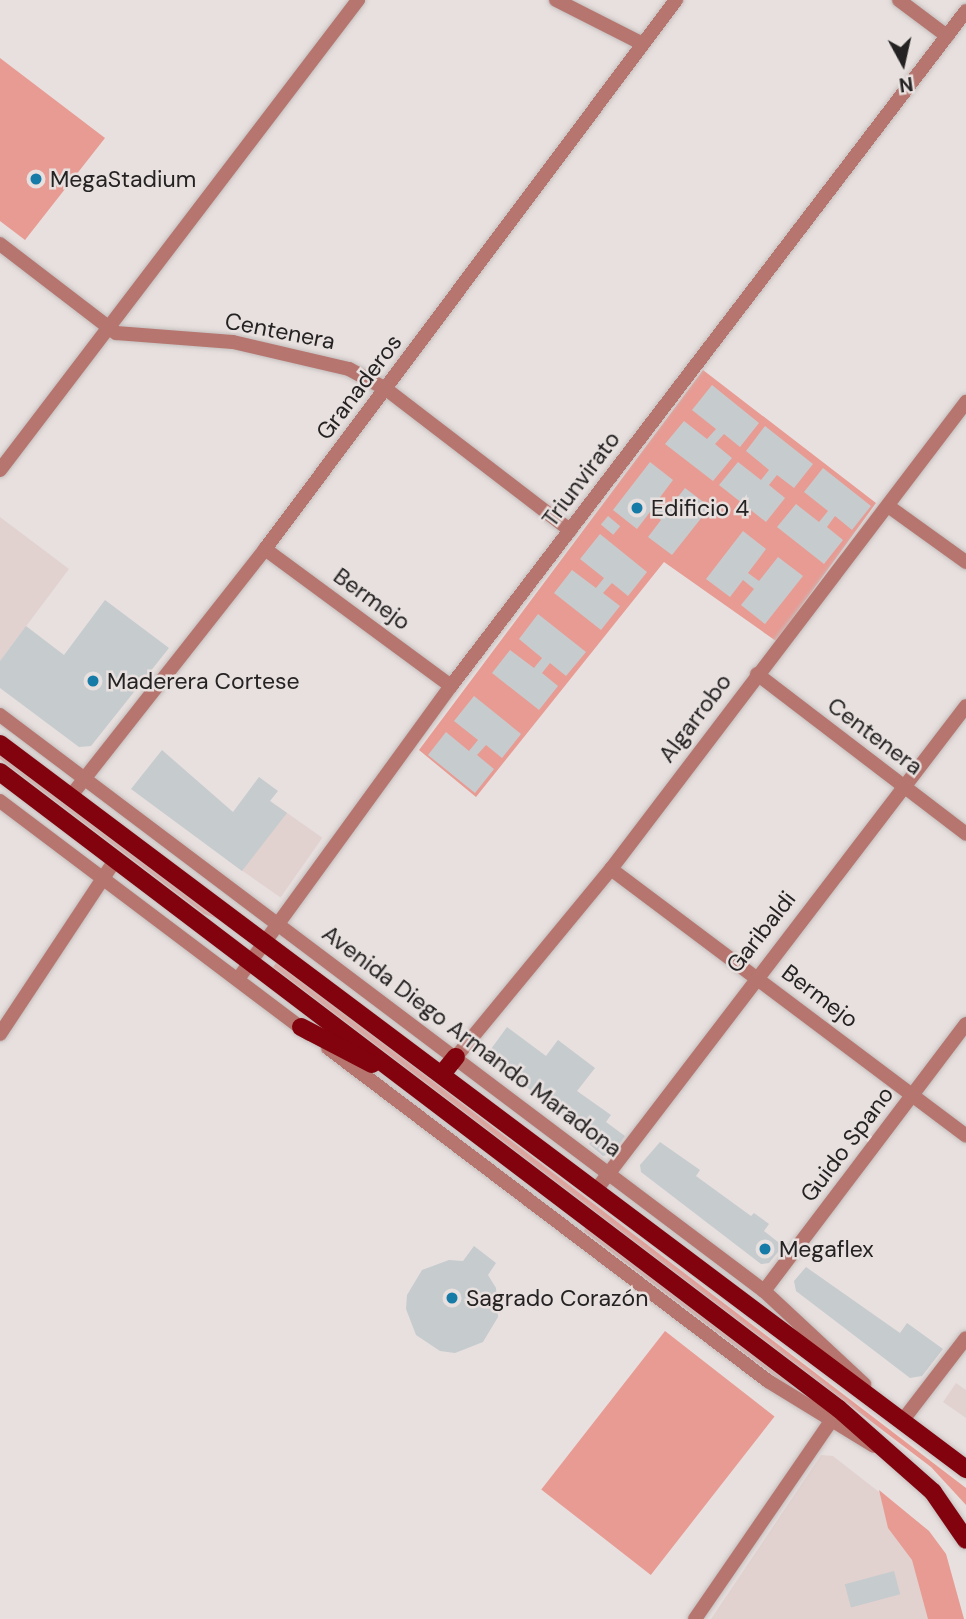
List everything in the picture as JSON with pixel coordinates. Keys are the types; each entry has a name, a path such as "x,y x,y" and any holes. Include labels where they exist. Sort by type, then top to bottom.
{"main road":[{"name":"Avenida Diego Armando Maradona","path":"4,746 966,1469"},
{"path":"0,772 415,1086 834,1416 890,1455 933,1492 966,1540"},
{"path":"85,838 100,819"},
{"path":"301,1027 415,1086"},
{"path":"442,1074 456,1057"}],"street":[{"path":"0,470 358,0"},
{"path":"556,0 643,44"},
{"name":"Granaderos","path":"70,797 265,549 677,0"},
{"path":"899,0 947,36"},
{"name":"Triunvirato","path":"238,979 451,686 966,11"},
{"name":"Centenera","path":"0,244 107,328 141,336 233,342 323,360 386,389 570,530"},
{"name":"Algarrobo","path":"456,1057 611,869 966,402"},
{"path":"888,506 966,562"},
{"name":"Bermejo","path":"265,549 451,686"},
{"name":"Centenera","path":"757,674 966,834"},
{"name":"Garibaldi","path":"596,1190 755,976 966,706"},
{"name":"Avenida Diego Armando Maradona","path":"0,715 764,1291 903,1420"},
{"path":"0,801 301,1027 834,1416 695,1619"},
{"path":"0,1034 115,860"},
{"name":"Bermejo","path":"611,869 966,1136"},
{"name":"Guido Spano","path":"764,1291 966,1024"},
{"path":"903,1420 966,1338"}],"shaded area":[{"name":"MegaStadium","path":"0,58 105,138 25,240 0,221"},
{"path":"703,370 876,503 776,641 664,562 476,797 419,750"},
{"path":"0,517 69,569 0,661"},
{"path":"0,752 224,921 204,914 0,759"},
{"path":"270,801 322,838 281,898 228,861"},
{"path":"277,962 966,1488 966,1505 931,1467 273,967"},
{"path":"586,1226 791,1384 801,1396 584,1231"},
{"path":"665,1331 775,1417 651,1575 541,1489"},
{"path":"956,1383 966,1390 966,1418 943,1402"},
{"path":"821,1455 833,1456 929,1531 946,1554 964,1619 711,1619"},
{"path":"879,1490 929,1531 946,1554 964,1619 928,1619 912,1560 888,1528"}],"building":[{"path":"712,385 759,423 740,447 724,434 715,444 732,458 713,481 665,444 684,421 707,439 716,429 692,410"},
{"path":"765,426 813,464 794,488 777,475 769,485 785,498 766,522 719,485 738,462 761,480 769,470 746,451"},
{"name":"Edificio 4","path":"650,462 673,480 655,504 666,512 685,488 710,507 672,555 648,537 661,520 650,512 637,529 613,510"},
{"path":"823,468 871,506 852,530 835,516 827,527 843,540 824,564 777,527 796,504 819,522 828,511 804,492"},
{"path":"608,516 620,526 613,535 601,524"},
{"path":"743,531 766,549 748,573 759,581 778,557 803,576 765,624 741,605 754,589 743,580 730,597 706,579"},
{"path":"600,534 647,572 628,596 612,583 603,593 620,606 601,630 554,593 572,570 596,588 604,578 580,559"},
{"name":"Maderera Cortese","path":"105,600 169,648 91,746 79,747 0,688 0,661 26,626 64,655"},
{"path":"538,614 586,652 566,676 550,663 542,673 558,686 539,710 492,673 510,650 534,668 542,658 519,639"},
{"path":"474,696 521,734 502,758 486,745 477,755 494,769 475,793 428,755 446,732 469,751 478,740 454,721"},
{"path":"162,750 233,812 259,777 278,791 270,801 287,813 242,871 131,789"},
{"path":"507,1027 546,1056 558,1040 595,1068 577,1091 611,1115 606,1122 625,1136 613,1153 603,1156 589,1144 594,1138 493,1062 491,1049"},
{"path":"660,1142 700,1170 696,1176 751,1216 754,1213 769,1224 764,1231 783,1246 769,1263 761,1264 641,1172 640,1165"},
{"name":"Sagrado Corazón","path":"474,1246 496,1263 488,1275 496,1288 498,1317 483,1342 455,1353 440,1351 416,1335 406,1309 407,1295 422,1270 449,1260 463,1261"},
{"path":"806,1267 900,1333 907,1323 943,1349 922,1376 910,1378 796,1291 794,1281"},
{"path":"894,1571 900,1594 851,1607 845,1584"}],"place":[{"name":"MegaStadium","path":"36,179"},
{"name":"Edificio 4","path":"637,508"},
{"name":"Maderera Cortese","path":"93,681"},
{"name":"Megaflex","path":"765,1249"},
{"name":"Sagrado Corazón","path":"452,1298"}]}
